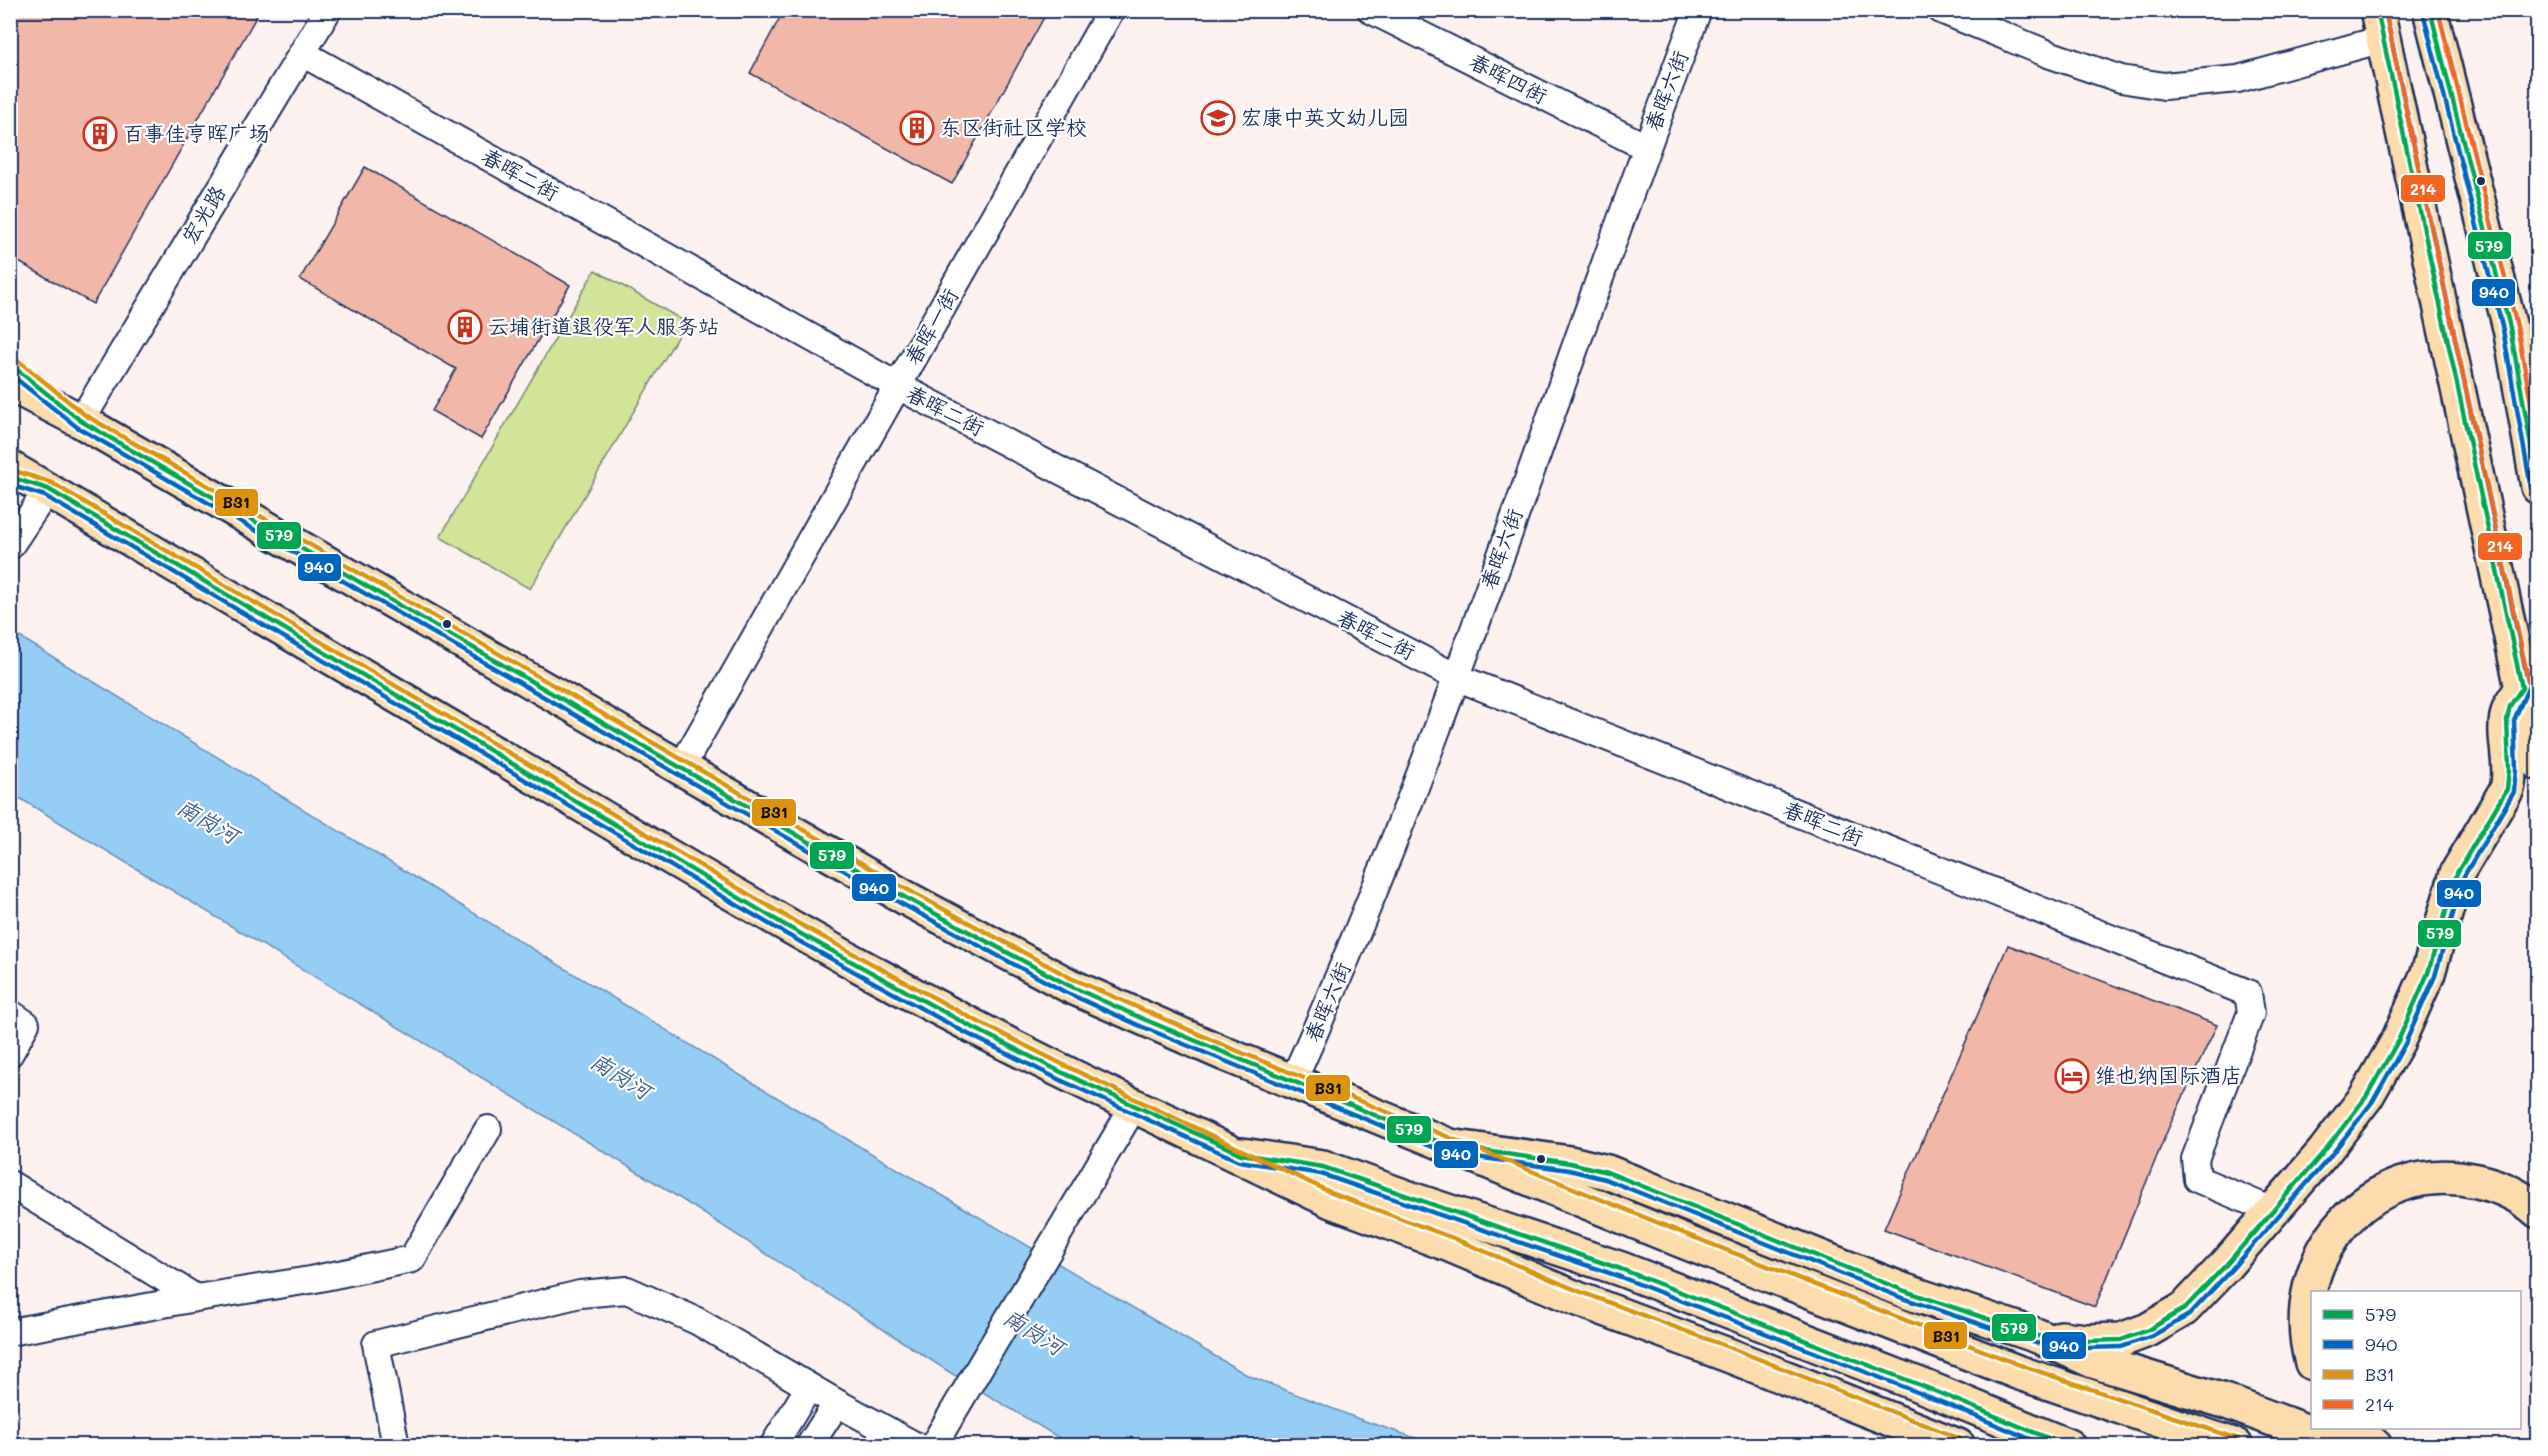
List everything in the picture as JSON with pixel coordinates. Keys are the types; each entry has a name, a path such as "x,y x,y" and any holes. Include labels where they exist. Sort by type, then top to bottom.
{"main road":[{"path":"2430,10 2510,328 2538,486"},
{"path":"2380,25 2538,763"},
{"path":"10,364 81,421"},
{"path":"10,384 81,421 906,898 1068,985 1140,1018 1680,1240 1995,1363 2236,1446"},
{"path":"10,468 790,928 968,1025 1061,1072 1241,1154 1323,1167 1420,1203 1621,1269 1925,1387 2068,1446"},
{"path":"10,477 48,489"},
{"path":"2038,1336 2087,1341 2121,1340 2148,1330 2184,1309 2324,1153 2366,1097 2398,1041 2428,973 2457,873 2507,789 2511,774 2506,721 2510,707 2522,688"},
{"path":"1142,1109 1331,1201 1450,1245 1578,1299 1728,1355 1958,1446"},
{"path":"1449,1146 1570,1163 1607,1172 1905,1291 2038,1336 2093,1361 2224,1401 2302,1437 2346,1446"},
{"path":"2311,1355 2307,1338 2306,1309 2316,1264 2327,1243 2353,1212 2375,1197 2395,1187 2438,1177 2456,1177 2507,1190 2538,1211"},
{"path":"2356,1429 2376,1446"}],"street":[{"name":"宏光路","path":"81,421 328,10"},
{"name":"春晖一街","path":"681,768 1111,10"},
{"name":"春晖四街","path":"1371,10 1646,147"},
{"name":"春晖六街","path":"1293,1081 1347,958 1456,677 1646,147 1698,10"},
{"path":"1941,10 2051,55 2121,80 2164,86 2238,79 2380,25"},
{"name":"春晖二街","path":"302,53 898,386 1456,677 2248,993 2251,1013 2195,1159 2197,1179 2273,1211"},
{"path":"10,546 48,489"},
{"path":"10,1013 26,1024 10,1053"},
{"path":"933,1446 1053,1243 1142,1109"},
{"path":"10,1332 310,1280 412,1259 488,1130"},
{"path":"10,1184 196,1298"},
{"path":"396,1446 376,1344 580,1294 627,1290 697,1321 808,1387 916,1446"},
{"path":"773,1446 808,1387"},
{"path":"809,1446 837,1403"}],"green space":[{"path":"595,270 686,322 530,589 440,537"}],"water":[{"name":"南岗河","path":"10,631 796,1109 1247,1375 1359,1419 1436,1445 1071,1445 951,1373 664,1188 11,793"}],"building":[{"name":"百事佳亨晖广场","path":"10,10 260,10 93,304 10,257"},
{"name":"东区街社区学校","path":"784,10 1048,10 952,184 750,73"},
{"name":"云埔街道退役军人服务站","path":"365,167 570,285 481,439 432,411 456,369 300,279"},
{"name":"维也纳国际酒店","path":"2008,945 2217,1025 2169,1127 2095,1307 1884,1229"}],"transit line":[{"name":"579","path":"10,364 81,421 906,898 1068,985 1141,1018 1449,1146 1570,1163 1607,1172 1905,1291 2038,1336 2087,1341 2121,1340 2148,1330 2184,1309 2226,1265 2323,1153 2366,1097 2398,1041 2428,973 2457,873 2507,789 2509,769 2507,719 2510,706 2522,688 2377,10"},
{"name":"940","path":"10,374 77,427 902,904 1065,992 1138,1025 1447,1153 1569,1170 1605,1179 1902,1298 2036,1343 2086,1348 2121,1347 2152,1336 2189,1315 2329,1158 2373,1101 2405,1044 2435,976 2464,876 2514,792 2516,769 2514,720 2529,686 2385,10"},
{"name":"214","path":"2385,10 2538,725"},
{"name":"579","path":"2430,10 2510,328 2538,484"},
{"name":"214","path":"2438,10 2517,326 2538,441"},
{"name":"940","path":"2423,12 2503,330 2531,488"},
{"name":"B31","path":"15,358 85,415 910,891 1071,978 1228,1047 1683,1233 2020,1365 2238,1439"},
{"name":"B31","path":"12,470 52,483 794,921 971,1018 1064,1065 1334,1194 1453,1238 1581,1292 1731,1348 1961,1439"},
{"name":"579","path":"10,477 48,489 790,928 968,1025 1061,1072 1241,1154 1323,1167 1621,1269 1925,1387 2067,1446"},
{"name":"940","path":"10,485 45,496 786,934 964,1032 1058,1079 1239,1161 1321,1174 1618,1276 1922,1394 2047,1446"}],"place":[{"name":"宏康中英文幼儿园","path":"1218,118"},
{"name":"东区街社区学校","path":"917,128"},
{"name":"百事佳亨晖广场","path":"100,134"},
{"name":"云埔街道退役军人服务站","path":"465,327"},
{"name":"维也纳国际酒店","path":"2072,1076"}]}
